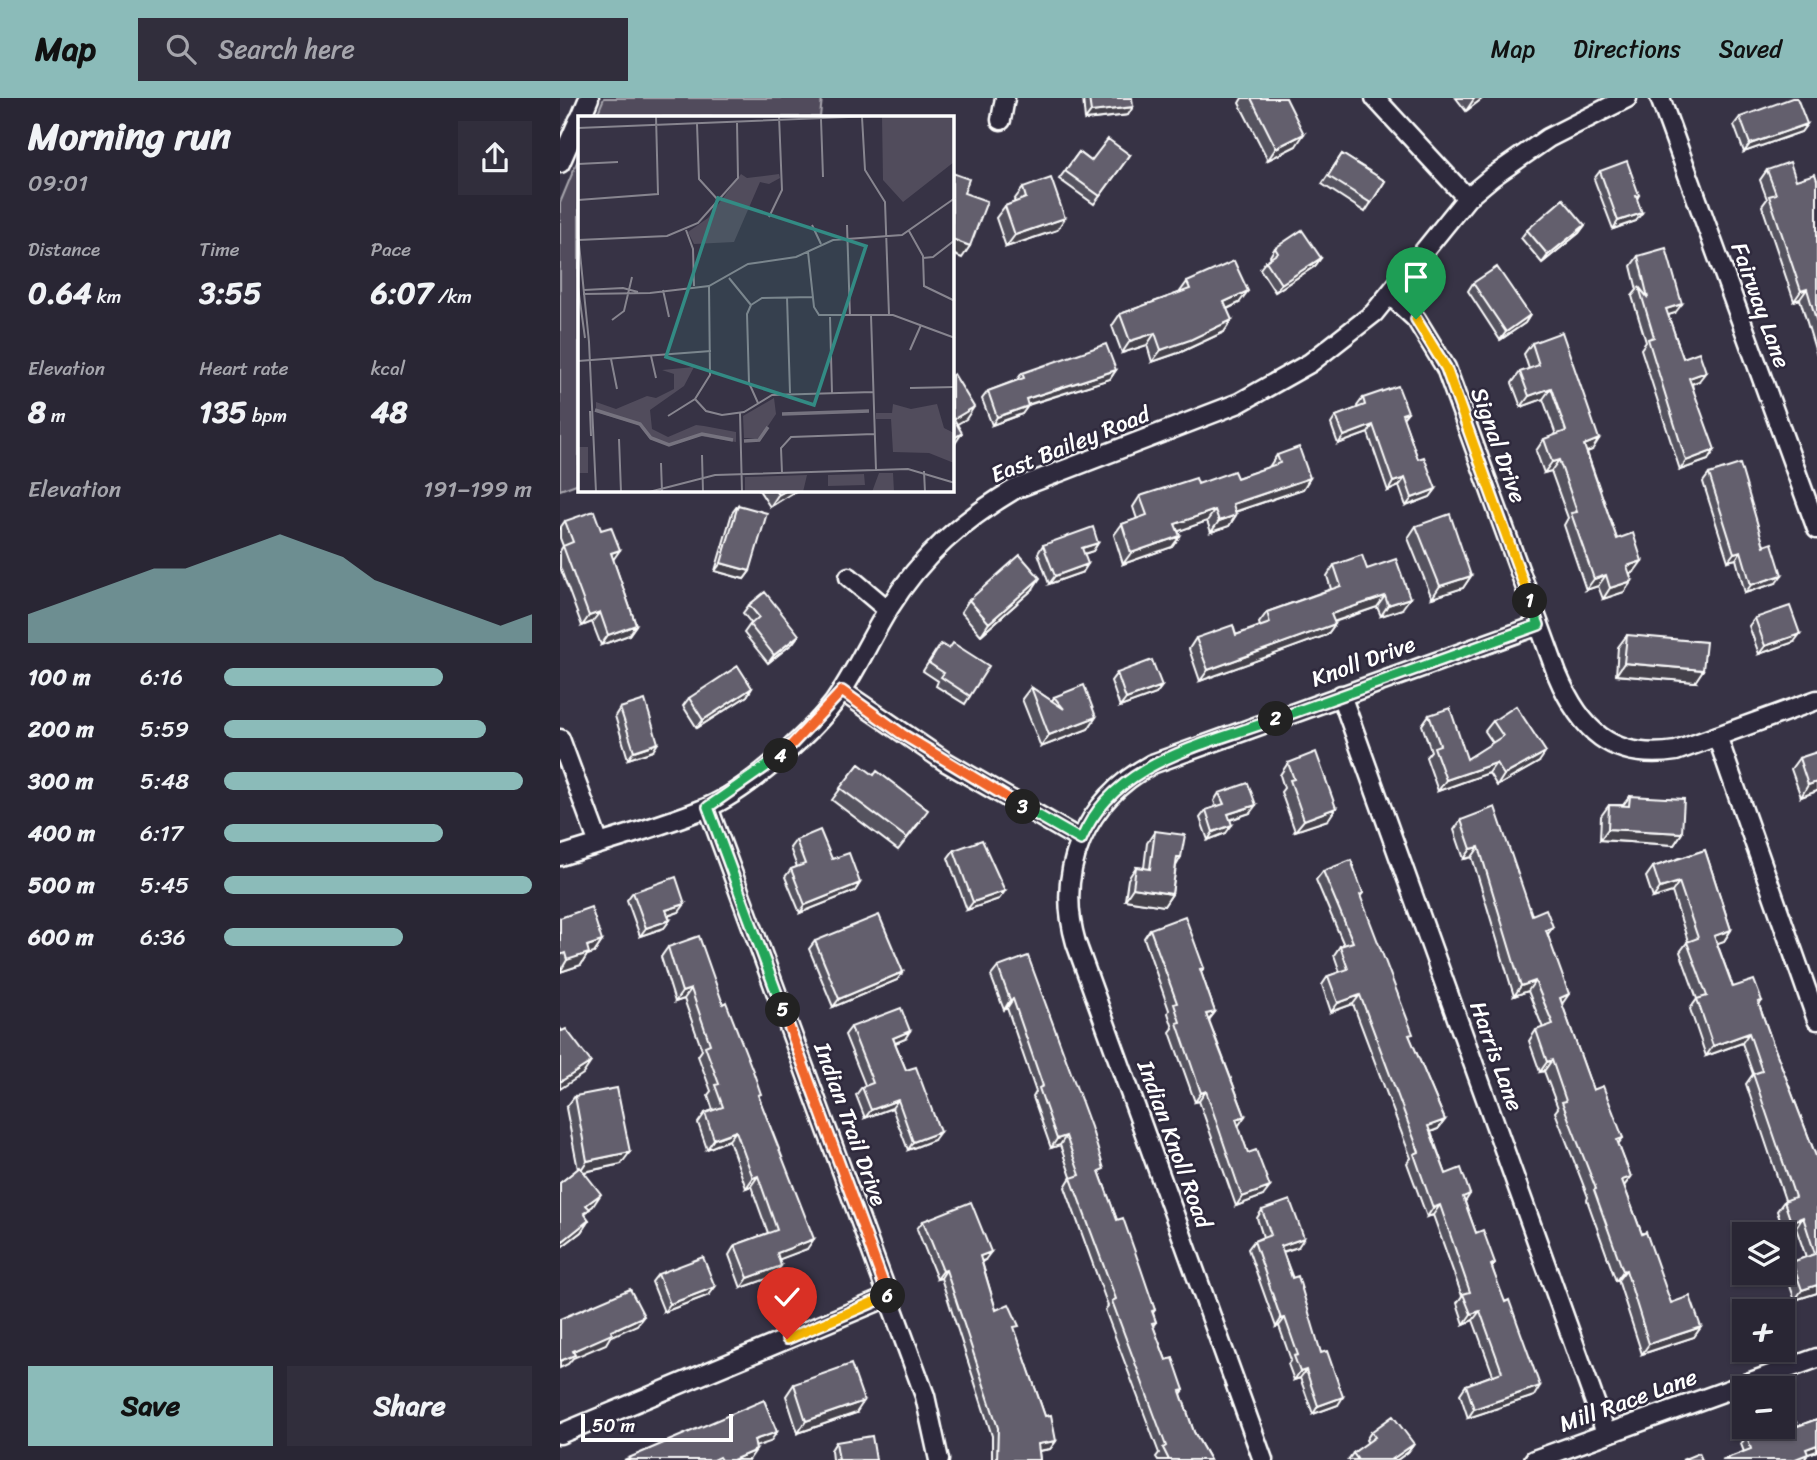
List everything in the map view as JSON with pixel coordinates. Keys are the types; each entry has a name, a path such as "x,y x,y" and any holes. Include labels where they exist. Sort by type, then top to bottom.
{"street":[{"path":"560,163 574,122 589,98"},
{"path":"1001,120 1005,98"},
{"path":"1375,98 1467,198"},
{"name":"East Bailey Road","path":"560,856 708,807 779,758 842,691 888,610 922,562 950,533 1015,489 1212,414 1269,388 1310,363 1374,313 1467,198 1548,138 1627,98"},
{"name":"Fairway Lane","path":"1660,98 1817,529"},
{"name":"Signal Drive","path":"1390,295 1416,319 1446,368 1539,625"},
{"path":"849,577 888,610"},
{"path":"1539,625 1569,703 1577,716 1607,742 1632,752 1656,754 1676,751 1817,700"},
{"name":"Knoll Drive","path":"1081,840 1098,807 1120,785 1140,771 1341,695 1539,625"},
{"path":"842,691 946,762 1081,840"},
{"name":"Harris Lane","path":"1341,695 1606,1433"},
{"path":"1717,736 1817,1020"},
{"path":"560,738 599,844"},
{"name":"Indian Trail Drive","path":"708,807 925,1396 939,1460"},
{"name":"Indian Knoll Road","path":"1081,840 1070,877 1070,922 1263,1460"},
{"path":"560,1434 888,1297"},
{"name":"Mill Race Lane","path":"1534,1460 1817,1357"}],"shaded area":[{"path":"604,98 822,98 820,116 596,116"},
{"path":"578,159 578,483 560,490 560,203"}],"building":[{"path":"1089,98 1132,98 1133,107 1091,112"},
{"path":"1251,98 1286,98 1304,134 1276,148"},
{"path":"1797,98 1807,124 1750,144 1740,117"},
{"path":"1108,139 1130,155 1100,196 1065,171 1079,152 1091,161"},
{"path":"1342,154 1385,181 1371,203 1328,176"},
{"path":"1627,161 1639,195 1636,196 1642,213 1618,221 1600,171"},
{"path":"1790,162 1796,180 1815,174 1817,180 1817,323 1807,289 1801,291 1769,196 1776,194 1767,170"},
{"path":"954,174 969,179 964,193 987,201 970,246 954,240"},
{"path":"1051,178 1065,218 1015,235 1005,206 1026,198 1023,188"},
{"path":"1563,199 1585,225 1548,255 1527,230"},
{"path":"1302,230 1321,258 1281,284 1266,261 1278,253 1275,248"},
{"path":"1666,248 1682,304 1666,309 1683,358 1699,352 1706,372 1689,378 1715,450 1686,461 1648,339 1654,337 1639,287 1648,298 1638,256"},
{"path":"1234,261 1248,291 1224,302 1232,320 1161,350 1155,333 1130,341 1120,314 1190,289 1187,282"},
{"path":"1497,267 1530,315 1506,332 1473,283"},
{"path":"1562,332 1599,439 1584,445 1617,539 1633,533 1642,561 1627,566 1632,581 1610,588 1606,575 1594,579 1571,513 1577,512 1559,460 1552,462 1544,439 1566,431 1551,388 1529,396 1520,372 1539,365 1532,343"},
{"path":"1106,344 1116,370 1026,399 1028,406 997,417 988,391 1024,378 1022,373"},
{"path":"954,374 974,407 954,419"},
{"path":"1398,386 1408,412 1402,414 1418,459 1424,457 1436,489 1412,498 1405,478 1393,482 1373,425 1344,436 1336,416 1365,405 1363,398"},
{"path":"954,419 962,433 954,438"},
{"path":"1299,447 1310,478 1233,504 1236,515 1219,521 1215,510 1175,524 1180,536 1131,553 1122,524 1147,515 1140,496 1196,478 1198,484 1234,471 1237,478 1280,463 1277,455"},
{"path":"1740,464 1764,546 1772,543 1782,575 1751,585 1741,551 1734,553 1709,474"},
{"path":"738,505 767,513 750,571 721,563"},
{"path":"594,511 601,530 611,527 620,550 611,553 636,625 608,635 600,612 589,616 563,546 573,542 565,521"},
{"path":"1450,514 1471,576 1440,586 1416,526"},
{"path":"1093,527 1098,543 1082,548 1088,564 1055,576 1043,545"},
{"path":"1020,555 1040,578 989,623 969,600"},
{"path":"1362,555 1367,569 1396,559 1410,598 1388,605 1385,596 1331,614 1335,624 1208,670 1196,638 1233,625 1236,635 1270,623 1267,612 1341,586 1334,565"},
{"path":"765,592 799,635 774,655 750,625 759,617 749,605"},
{"path":"1790,606 1800,634 1765,646 1755,618"},
{"path":"1627,635 1706,642 1703,670 1624,663"},
{"path":"953,643 989,666 970,696 941,677 944,673 929,663 941,644 949,649"},
{"path":"1152,660 1162,686 1126,699 1117,673"},
{"path":"738,666 752,688 703,720 689,698"},
{"path":"1084,685 1096,717 1049,735 1031,687 1064,709 1054,697"},
{"path":"645,700 658,743 634,751 620,708"},
{"path":"1516,706 1546,752 1504,775 1496,763 1446,780 1434,747 1440,745 1429,715 1450,708 1467,759 1503,736 1493,721"},
{"path":"1316,752 1336,808 1304,820 1290,780 1294,779 1288,763"},
{"path":"1817,752 1817,782 1808,785 1799,758"},
{"path":"859,764 874,775 877,771 928,810 907,838 840,788"},
{"path":"1248,783 1256,805 1228,814 1232,825 1213,832 1206,810 1224,804 1219,793"},
{"path":"1630,796 1684,799 1682,833 1608,829 1609,805 1629,806"},
{"path":"1495,807 1532,915 1546,909 1553,927 1546,930 1569,994 1560,998 1593,1090 1603,1086 1623,1138 1617,1140 1631,1177 1622,1180 1642,1234 1646,1232 1671,1303 1690,1296 1701,1327 1649,1344 1626,1270 1623,1271 1594,1190 1596,1189 1562,1102 1566,1101 1552,1060 1547,1062 1536,1030 1553,1024 1535,981 1521,986 1479,847 1471,849 1461,820"},
{"path":"820,830 832,859 849,853 860,883 805,905 791,869 805,864 796,840"},
{"path":"1155,831 1185,835 1181,857 1177,857 1172,894 1133,888 1136,867 1150,869"},
{"path":"982,840 1005,891 973,902 954,850"},
{"path":"1705,850 1731,930 1714,936 1733,987 1754,980 1762,1001 1758,1002 1817,1159 1817,1285 1802,1290 1795,1270 1795,1261 1815,1254 1803,1217 1791,1222 1784,1201 1795,1197 1753,1074 1762,1071 1749,1033 1713,1046 1697,999 1707,996 1687,942 1698,938 1679,882 1660,888 1653,867"},
{"path":"1351,860 1363,893 1360,895 1413,1034 1409,1035 1445,1120 1428,1126 1446,1174 1461,1168 1470,1194 1463,1197 1476,1233 1483,1230 1495,1263 1491,1265 1505,1302 1509,1300 1540,1386 1474,1409 1466,1385 1502,1372 1480,1311 1471,1314 1463,1294 1470,1292 1440,1205 1433,1208 1414,1154 1419,1152 1360,995 1338,1003 1328,976 1348,969 1340,946 1353,942 1323,871"},
{"path":"676,877 685,904 666,910 670,920 646,928 633,892"},
{"path":"591,907 602,941 587,946 589,953 567,960 565,953 560,955 560,918"},
{"path":"879,915 903,972 839,999 815,941"},
{"path":"1185,916 1204,968 1200,969 1215,1012 1206,1014 1245,1116 1236,1119 1248,1153 1256,1150 1270,1187 1242,1197 1206,1091 1201,1093 1177,1023 1180,1022 1174,1004 1177,1003 1150,929"},
{"path":"699,936 723,1004 726,1002 753,1071 761,1094 758,1095 814,1239 777,1253 781,1266 748,1278 735,1245 777,1230 758,1176 753,1178 736,1131 714,1139 705,1113 723,1107 715,1085 719,1084 705,1046 710,1044 691,989 682,992 668,947"},
{"path":"1028,956 1091,1127 1104,1169 1099,1171 1117,1220 1123,1218 1155,1310 1152,1311 1156,1322 1152,1323 1166,1360 1173,1358 1184,1390 1180,1391 1194,1432 1210,1460 1169,1460 1163,1448 1166,1446 1112,1301 1116,1299 1071,1178 1080,1175 1066,1136 1057,1139 1039,1088 1043,1086 1013,999 1010,1000 998,967"},
{"path":"901,1008 910,1031 893,1038 906,1070 916,1067 940,1132 913,1142 898,1100 871,1110 862,1087 873,1083 851,1027"},
{"path":"560,1028 562,1031 566,1029 591,1062 560,1082"},
{"path":"617,1088 630,1152 587,1161 575,1096"},
{"path":"580,1167 601,1194 586,1205 590,1209 584,1213 589,1220 563,1241 560,1238 560,1183"},
{"path":"1290,1200 1304,1238 1281,1246 1292,1278 1298,1276 1321,1353 1327,1351 1343,1397 1318,1406 1306,1370 1300,1372 1294,1356 1298,1355 1285,1318 1281,1319 1254,1241 1271,1235 1262,1210"},
{"path":"971,1202 991,1252 980,1256 996,1310 1009,1304 1019,1326 1014,1327 1045,1416 1051,1415 1056,1441 1038,1444 1040,1460 997,1460 998,1428 946,1270 943,1271 923,1221"},
{"path":"703,1257 715,1287 670,1304 658,1274"},
{"path":"630,1289 644,1316 573,1351 575,1355 560,1361 560,1319"},
{"path":"851,1364 864,1401 806,1421 794,1384"},
{"path":"764,1400 777,1432 754,1440 756,1450 733,1460 721,1460 719,1457 713,1460 624,1460"},
{"path":"1393,1416 1414,1444 1391,1460 1358,1460 1353,1453 1375,1437 1371,1432"},
{"path":"1817,1419 1817,1445 1806,1449 1808,1454 1793,1460 1722,1460 1751,1449 1748,1439 1795,1439 1795,1422 1798,1426"},
{"path":"872,1436 876,1460 839,1460 836,1442"},
{"path":"1699,1453 1702,1460 1682,1460"}],"route":[{"path":"787,1339 888,1297 708,807 779,758 801,738 842,691 946,762 1081,840 1088,822 1109,795 1152,764 1539,625 1446,368 1416,319"}]}
